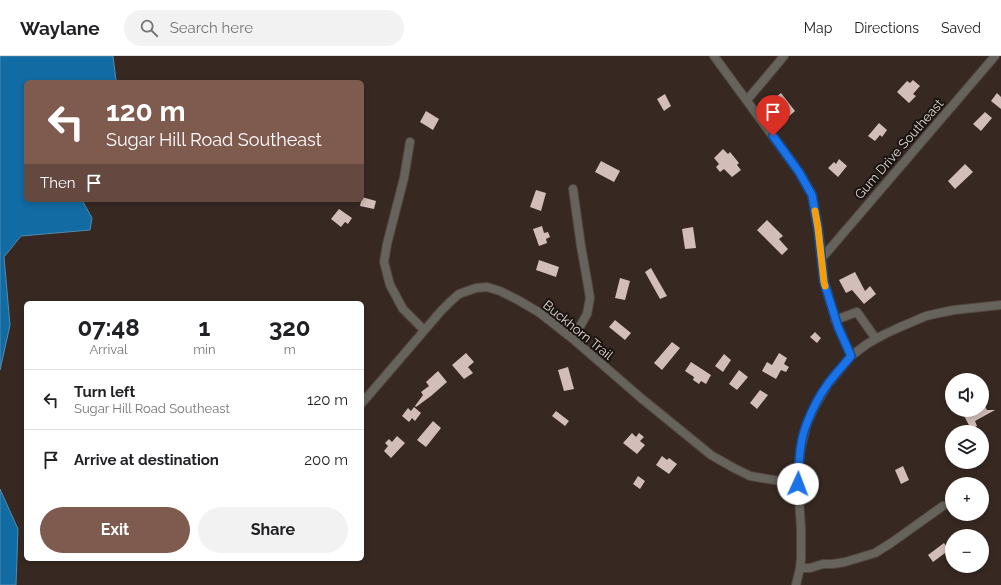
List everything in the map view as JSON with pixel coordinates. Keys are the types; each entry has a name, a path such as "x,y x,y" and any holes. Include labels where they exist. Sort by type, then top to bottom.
{"street":[{"path":"714,56 799,172 812,195 818,228 824,282 836,320 851,356"},
{"path":"747,100 784,56"},
{"name":"Gum Drive Southeast","path":"822,258 995,56"},
{"path":"410,142 404,178 387,244 384,262 390,285 403,309 424,330"},
{"path":"573,189 590,298 587,314 573,339"},
{"name":"Buckhorn Trail","path":"364,401 424,330 451,301 459,294 476,288 487,288 500,291 540,313 711,455 750,476 798,484"},
{"path":"796,585 801,559 801,528 798,484 801,447 806,423 828,384 851,356 876,339 898,328 933,314 954,310 1001,305"},
{"path":"836,320 857,312 876,339"},
{"path":"800,568 810,568 823,564 845,562 874,553 891,543 943,506"}],"water":[{"path":"0,56 113,56 116,80 24,80 24,202 83,202 92,218 90,230 21,236 4,257 10,325 0,370"},
{"path":"0,489 18,529 16,585 0,585"}],"building":[{"path":"913,80 920,86 913,94 916,96 909,103 897,92 907,81 910,83"},
{"path":"781,93 795,111 787,118 772,100"},
{"path":"997,93 1001,97 1001,109 991,101"},
{"path":"665,94 671,106 664,111 657,99"},
{"path":"426,111 439,119 433,130 420,122"},
{"path":"985,112 992,118 981,131 973,124"},
{"path":"879,123 887,130 882,137 880,135 875,141 868,136"},
{"path":"723,149 728,154 730,152 739,163 737,165 741,170 732,177 724,169 720,172 716,167 719,164 714,158"},
{"path":"839,159 847,166 838,177 828,168 834,162 836,164"},
{"path":"601,161 620,171 614,182 595,172"},
{"path":"965,164 973,172 955,189 948,181"},
{"path":"536,190 546,193 541,211 530,207"},
{"path":"364,198 376,201 374,209 360,206 361,202 364,202"},
{"path":"339,209 352,218 348,224 345,222 341,227 331,219"},
{"path":"767,220 783,236 779,239 788,249 782,255 757,230"},
{"path":"542,226 544,233 548,232 550,237 546,239 547,243 539,246 533,229"},
{"path":"693,227 696,248 685,249 682,229"},
{"path":"539,260 559,267 556,277 536,270"},
{"path":"651,268 667,296 660,299 645,272"},
{"path":"855,272 865,291 870,286 876,294 864,304 852,290 846,293 839,280"},
{"path":"620,278 630,281 625,300 615,298"},
{"path":"615,320 631,333 625,340 609,327"},
{"path":"815,332 821,338 817,343 810,337"},
{"path":"672,342 680,348 662,370 654,363"},
{"path":"466,353 474,362 468,367 473,373 464,379 452,365"},
{"path":"779,353 787,358 784,364 789,367 786,372 781,370 776,379 762,371 767,362 772,365"},
{"path":"724,354 731,360 723,372 715,366"},
{"path":"691,362 711,375 706,384 701,381 699,384 693,380 694,377 685,371"},
{"path":"568,367 574,389 564,391 558,370"},
{"path":"739,370 748,377 737,390 729,384"},
{"path":"438,371 447,382 416,407 415,406 423,395 421,392 429,386 426,382"},
{"path":"760,390 768,395 757,409 750,403"},
{"path":"414,407 421,413 415,421 412,418 409,422 402,416 408,408 411,411"},
{"path":"556,411 569,421 565,426 552,416"},
{"path":"965,417 982,417 975,421 977,425 969,425"},
{"path":"433,421 441,428 426,447 417,440"},
{"path":"632,433 636,437 639,433 644,437 640,441 645,445 637,454 623,443"},
{"path":"397,436 405,443 391,458 384,451 388,446 385,443 389,439 392,442"},
{"path":"662,456 667,460 669,458 677,464 669,474 656,465"},
{"path":"903,466 909,480 901,484 895,470"},
{"path":"638,476 645,481 640,489 633,484"},
{"path":"944,543 945,544 945,553 933,562 928,555"}],"slow traffic":[{"path":"815,211 825,286"}],"route":[{"path":"773,136 799,172 812,195 818,228 824,282 838,327 851,356 828,384 806,423 801,447 798,484"}]}
